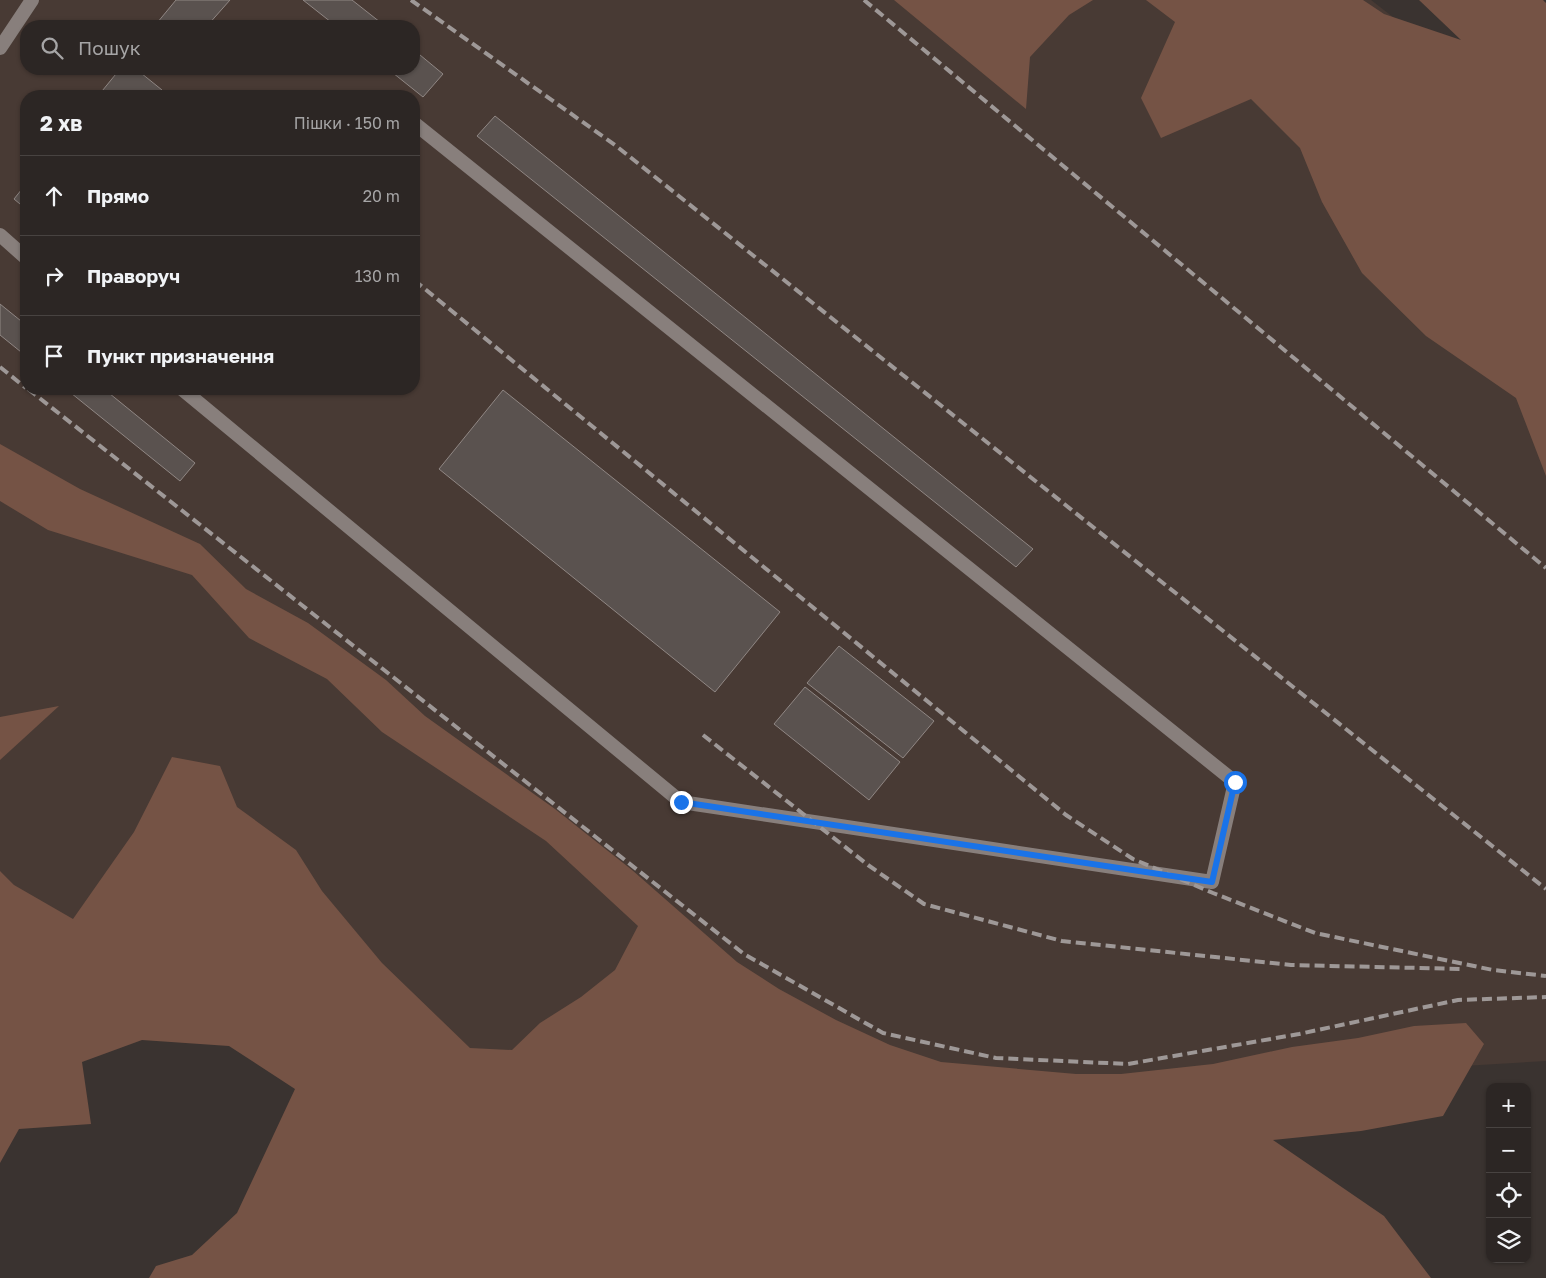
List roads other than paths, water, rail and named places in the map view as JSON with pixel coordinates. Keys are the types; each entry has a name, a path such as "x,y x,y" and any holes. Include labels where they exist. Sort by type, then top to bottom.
{"lane":[{"path":"0,48 32,0"},
{"path":"189,395 681,802 1212,882 1235,782 420,128"},
{"path":"0,235 20,253"}],"railway":[{"path":"411,0 615,145 1546,889"},
{"path":"864,0 1546,568"},
{"path":"420,285 1066,815 1133,859 1315,933 1493,970 1546,976"},
{"path":"0,367 20,383"},
{"path":"36,395 744,954 883,1033 996,1058 1128,1064 1299,1034 1458,1000 1546,997"},
{"path":"703,735 868,865 924,904 1062,941 1291,965 1463,969"}]}
